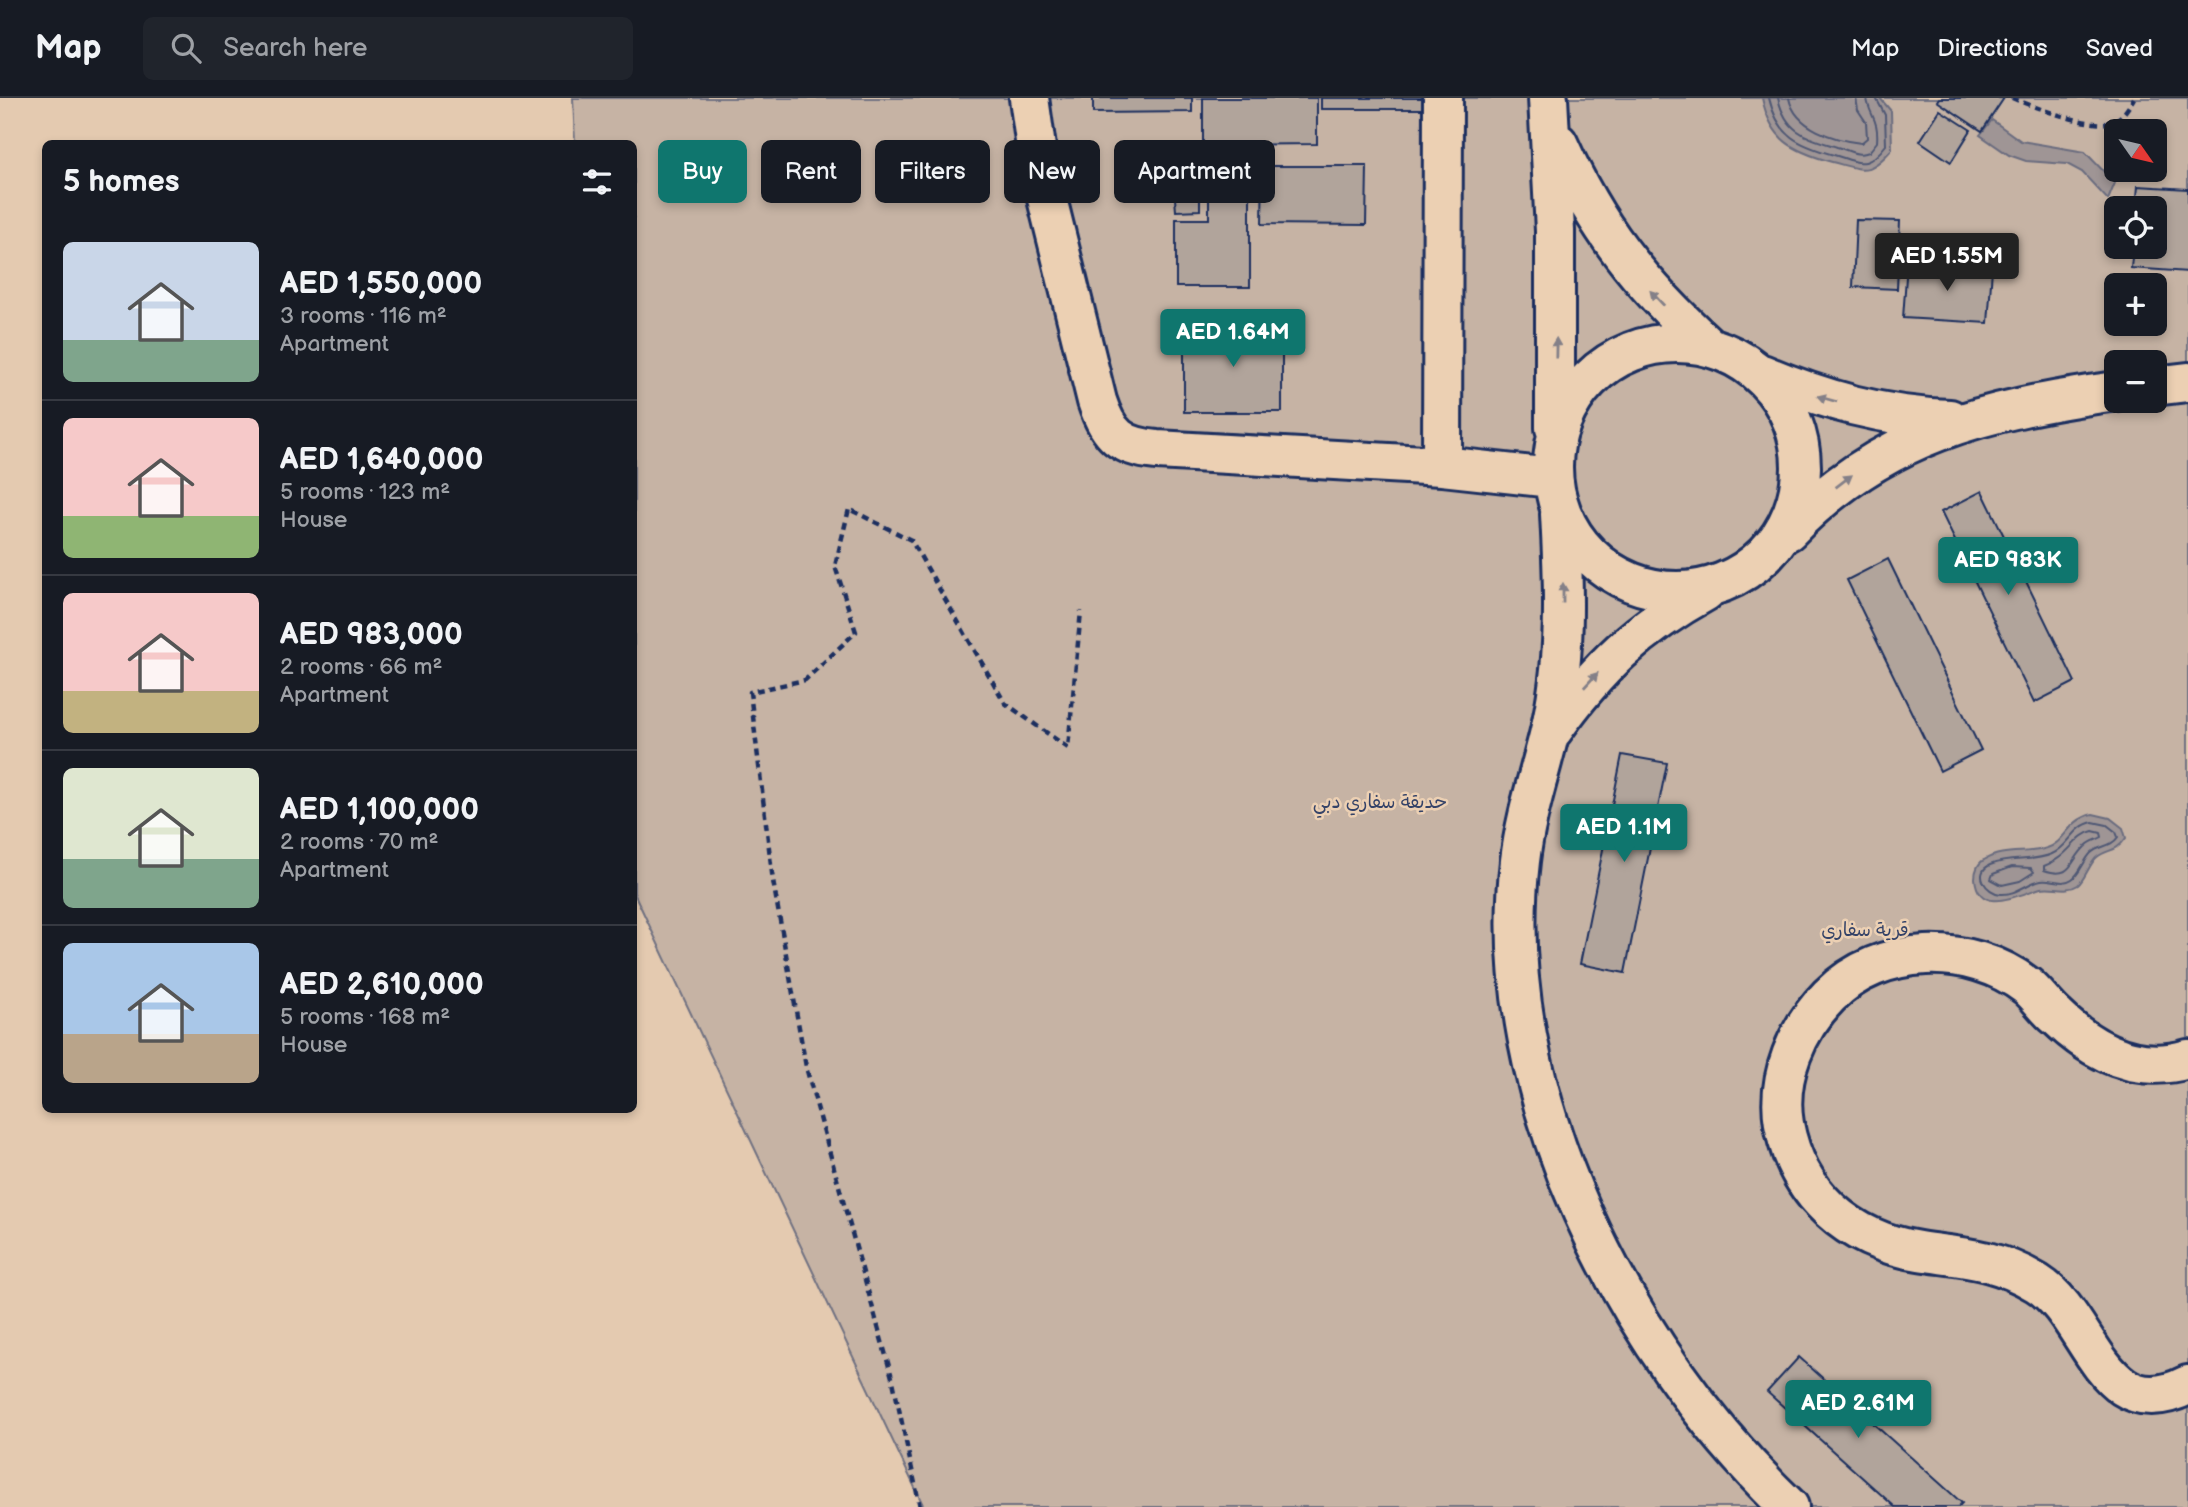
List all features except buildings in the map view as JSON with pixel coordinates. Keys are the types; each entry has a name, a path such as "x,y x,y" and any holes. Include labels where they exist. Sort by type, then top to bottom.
{"street":[{"path":"1029,98 1038,162 1097,401 1104,421 1117,438 1135,448 1157,450 1442,466 1556,496"},
{"path":"1442,466 1443,98"},
{"path":"1549,112 1578,188 1614,246 1657,299 1707,345"},
{"path":"1549,112 1556,310 1554,441 1563,625 1549,734 1522,847 1517,979 1540,1100 1579,1209 1633,1312 1701,1410 1788,1507"},
{"path":"1554,441 1572,400 1585,382 1611,361 1641,346 1673,341 1707,345 1736,356 1761,374 1811,394 1861,409 1913,418 1966,420"},
{"path":"1761,374 1784,402 1800,449 1802,474 1794,510 1776,543"},
{"path":"2167,384 2188,382"},
{"path":"1549,734 1583,688 1622,647 1666,613 1749,569 1816,502 1862,467 1913,440 1966,420 2104,393"},
{"path":"1556,496 1580,547 1608,572 1642,587 1679,592 1716,586"},
{"path":"2188,1059 2172,1064 2140,1064 2109,1055 2065,1024 2027,986 1990,965 1948,954 1905,956 1865,970 1830,995 1810,1020 1786,1068 1782,1111 1789,1153 1809,1190 1840,1218 1877,1240 1918,1251 1958,1254 2001,1264 2040,1285 2071,1317 2112,1380 2139,1393 2170,1394 2188,1385"}],"path":[{"path":"2012,98 2091,123 2107,123 2126,114 2134,98"},
{"path":"920,1507 893,1381 806,1067 773,881 750,692 805,680 856,632 835,566 849,509 911,540 1005,703 1068,748 1081,611"}],"green space":[{"name":"حديقة سفاري دبي","path":"573,98 2188,98 2188,1507 924,1507 637,899 637,140 575,140"}],"water":[{"path":"1762,98 1880,98 1891,111 1892,149 1877,164 1865,169 1805,153 1785,142 1778,134 1771,124"},
{"path":"1992,120 2021,141 2085,152 2104,172 2104,182 2115,183 2110,196 2104,196 2082,172 2067,164 2026,161 2009,155 1980,135"},
{"path":"2093,814 2110,818 2123,828 2126,838 2115,849 2096,858 2078,885 2069,888 2041,888 2002,900 1984,897 1978,890 1975,875 1982,861 1999,854 2047,848 2058,841 2077,821"}],"park label":[{"name":"قرية سفاري","path":"1865,930"}]}
